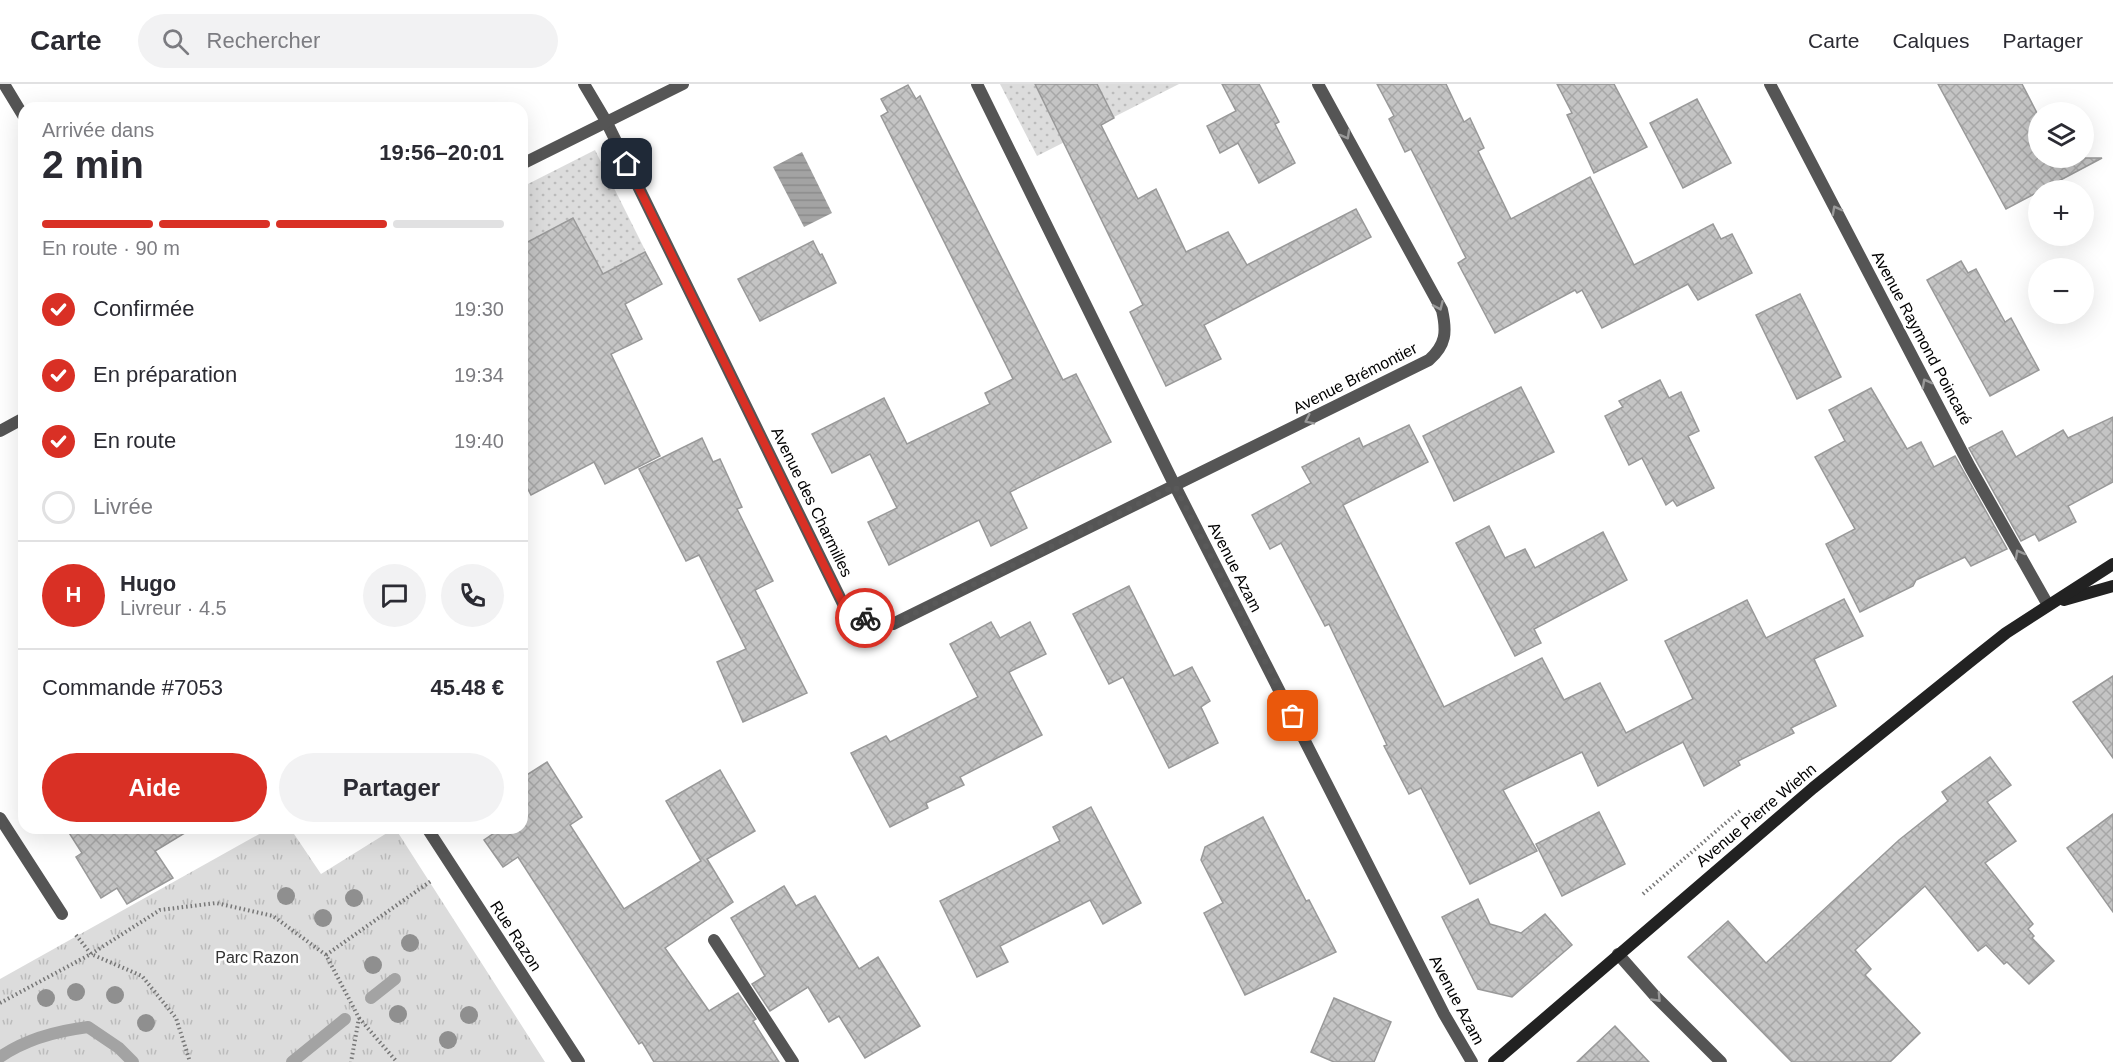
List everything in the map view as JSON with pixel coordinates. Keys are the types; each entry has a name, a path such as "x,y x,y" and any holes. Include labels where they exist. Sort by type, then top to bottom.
{"street":[{"path":"4,84 18,107"},
{"name":"Avenue des Charmilles","path":"584,84 606,121 848,614 893,624 1175,486"},
{"path":"528,161 684,84"},
{"name":"Avenue Azam","path":"977,84 1175,486 1444,1014 1472,1062"},
{"name":"Avenue Brémontier","path":"1175,486 1429,360 1440,350 1444,339 1445,323 1442,310 1318,84"},
{"name":"Avenue Raymond Poincaré","path":"1770,84 1970,467 2048,605"},
{"path":"0,430 18,421"},
{"name":"Avenue Pierre Wiehn","path":"1494,1062 1822,781 2006,633 2113,564"},
{"path":"2048,605 2113,586"},
{"path":"0,818 62,914"},
{"name":"Rue Razon","path":"431,834 579,1062"},
{"path":"714,940 793,1062"},
{"path":"1618,954 1655,996 1721,1062"}],"path":[{"path":"326,955 451,867"},
{"path":"0,1003 91,954 160,910 216,903 273,916 326,955 359,1018 397,1062"},
{"path":"62,914 91,954 142,976 176,1018 190,1062"},
{"path":"351,1062 359,1018"}],"green space":[{"path":"1000,84 1179,84 1037,156"},
{"path":"595,150 662,284 555,341 528,295 528,184"},
{"name":"Parc Razon","path":"259,834 294,834 321,874 385,834 399,834 545,1062 0,1062 0,979"}],"shaded area":[{"path":"802,152 832,213 804,227 773,167"}],"building":[{"path":"1035,84 1097,84 1114,118 1101,125 1138,199 1156,189 1186,252 1228,232 1247,265 1356,209 1371,237 1204,325 1221,359 1166,386 1130,312 1143,305"},
{"path":"1222,84 1259,84 1279,122 1275,124 1295,163 1259,183 1238,143 1220,153 1207,126 1236,111"},
{"path":"1377,84 1446,84 1464,122 1470,118 1484,148 1478,151 1511,219 1590,177 1634,265 1713,224 1721,239 1732,234 1752,273 1698,300 1688,284 1602,328 1582,290 1577,293 1575,290 1495,333 1458,263 1466,258 1411,149 1405,152 1389,119 1394,116"},
{"path":"1557,84 1614,84 1647,147 1594,173 1567,115 1572,113"},
{"path":"1938,84 2022,84 2031,102 2028,102 2028,168 2083,168 2061,180 2028,180 2028,197 2006,209"},
{"path":"908,85 916,99 920,96 1063,380 1076,374 1111,442 1010,492 1027,528 991,546 979,520 889,565 868,522 897,508 870,454 832,473 812,434 884,398 907,444 990,404 985,393 1013,379 881,116 888,112 881,99"},
{"path":"1697,99 1731,163 1683,188 1650,123"},
{"path":"573,218 603,274 645,252 662,284 625,304 642,339 611,354 660,456 605,484 594,462 531,495 528,489 528,242"},
{"path":"813,241 836,283 760,321 738,279"},
{"path":"1961,261 1968,273 1976,269 2005,322 2011,318 2039,370 1990,396 1927,280"},
{"path":"1800,294 1841,377 1797,399 1756,315"},
{"path":"1660,380 1669,398 1681,392 1699,431 1688,436 1714,488 1677,506 1673,500 1666,505 1642,458 1629,465 1605,416 1623,407 1619,401"},
{"path":"1521,387 1554,452 1454,501 1423,436"},
{"path":"1871,388 1907,449 1921,442 1934,467 1955,456 2007,549 1971,566 1965,557 1916,580 1913,586 1860,612 1826,544 1855,529 1815,457 1845,441 1829,410"},
{"path":"2113,417 2113,482 2068,506 2076,522 2039,541 2035,534 2021,541 1969,448 2002,431 2016,457 2063,430 2068,438"},
{"path":"1409,425 1428,462 1343,505 1444,707 1542,658 1564,700 1600,683 1626,733 1693,699 1665,641 1747,600 1766,638 1844,599 1863,636 1814,659 1836,706 1791,728 1794,733 1738,761 1740,765 1704,786 1683,742 1598,786 1582,752 1503,790 1537,851 1470,884 1421,788 1409,794 1384,746 1387,745 1329,624 1325,626 1281,543 1270,549 1252,515 1311,483 1302,467 1359,438 1363,447"},
{"path":"702,438 713,462 720,459 742,507 737,509 773,581 755,590 807,693 743,722 717,662 746,649 699,555 686,561 639,469"},
{"path":"1489,526 1505,558 1525,549 1535,568 1603,532 1627,580 1534,629 1541,643 1515,656 1456,543"},
{"path":"1129,586 1174,676 1192,667 1210,701 1201,707 1218,743 1169,768 1123,677 1109,684 1073,614"},
{"path":"991,622 1000,638 1030,622 1046,654 1009,672 1042,735 960,777 964,785 926,803 928,808 890,827 851,753 886,736 890,742 978,697 950,644"},
{"path":"2113,676 2113,758 2073,702"},
{"path":"1990,757 2011,785 1987,802 2016,841 1985,863 2033,924 2028,929 2034,936 2032,938 2054,961 2029,984 2007,962 2004,964 1986,945 1978,951 1925,886 1855,950 1871,969 1865,975 1920,1033 1890,1062 1792,1062 1688,957 1728,921 1766,963 1899,840 1948,801 1942,792"},
{"path":"547,762 582,817 570,825 624,909 701,861 666,801 720,770 755,831 707,859 733,902 665,948 709,1011 738,993 756,1019 753,1021 779,1062 654,1062 642,1042 639,1044 518,857 503,867 484,840 493,834 528,834 528,774"},
{"path":"1091,807 1141,903 1103,924 1090,900 1000,946 1008,962 977,977 940,901 1060,841 1053,827"},
{"path":"1599,812 1625,864 1562,896 1536,844"},
{"path":"2113,814 2113,912 2067,848"},
{"path":"1263,817 1306,901 1309,900 1336,952 1245,995 1204,913 1223,903 1201,860 1205,847"},
{"path":"70,834 183,834 155,851 173,878 127,904 117,888 101,898 76,857 82,853"},
{"path":"784,886 796,906 815,896 859,969 878,957 920,1026 865,1058 839,1016 829,1022 808,987 770,1011 752,984 765,976 731,918"},
{"path":"1478,899 1490,924 1521,933 1545,914 1572,945 1512,997 1478,989 1442,917"},
{"path":"1334,998 1391,1022 1374,1062 1334,1062 1311,1052"},
{"path":"1615,1026 1649,1062 1577,1062"}],"waterway":[{"path":"371,998 395,979"},
{"path":"292,1062 345,1019"},
{"path":"0,1057 20,1045 42,1037 88,1027 119,1048 133,1062"}],"way so far":[{"path":"865,618 893,624 1175,486 1293,716"}],"route":[{"path":"627,164 848,614 865,618"}]}
